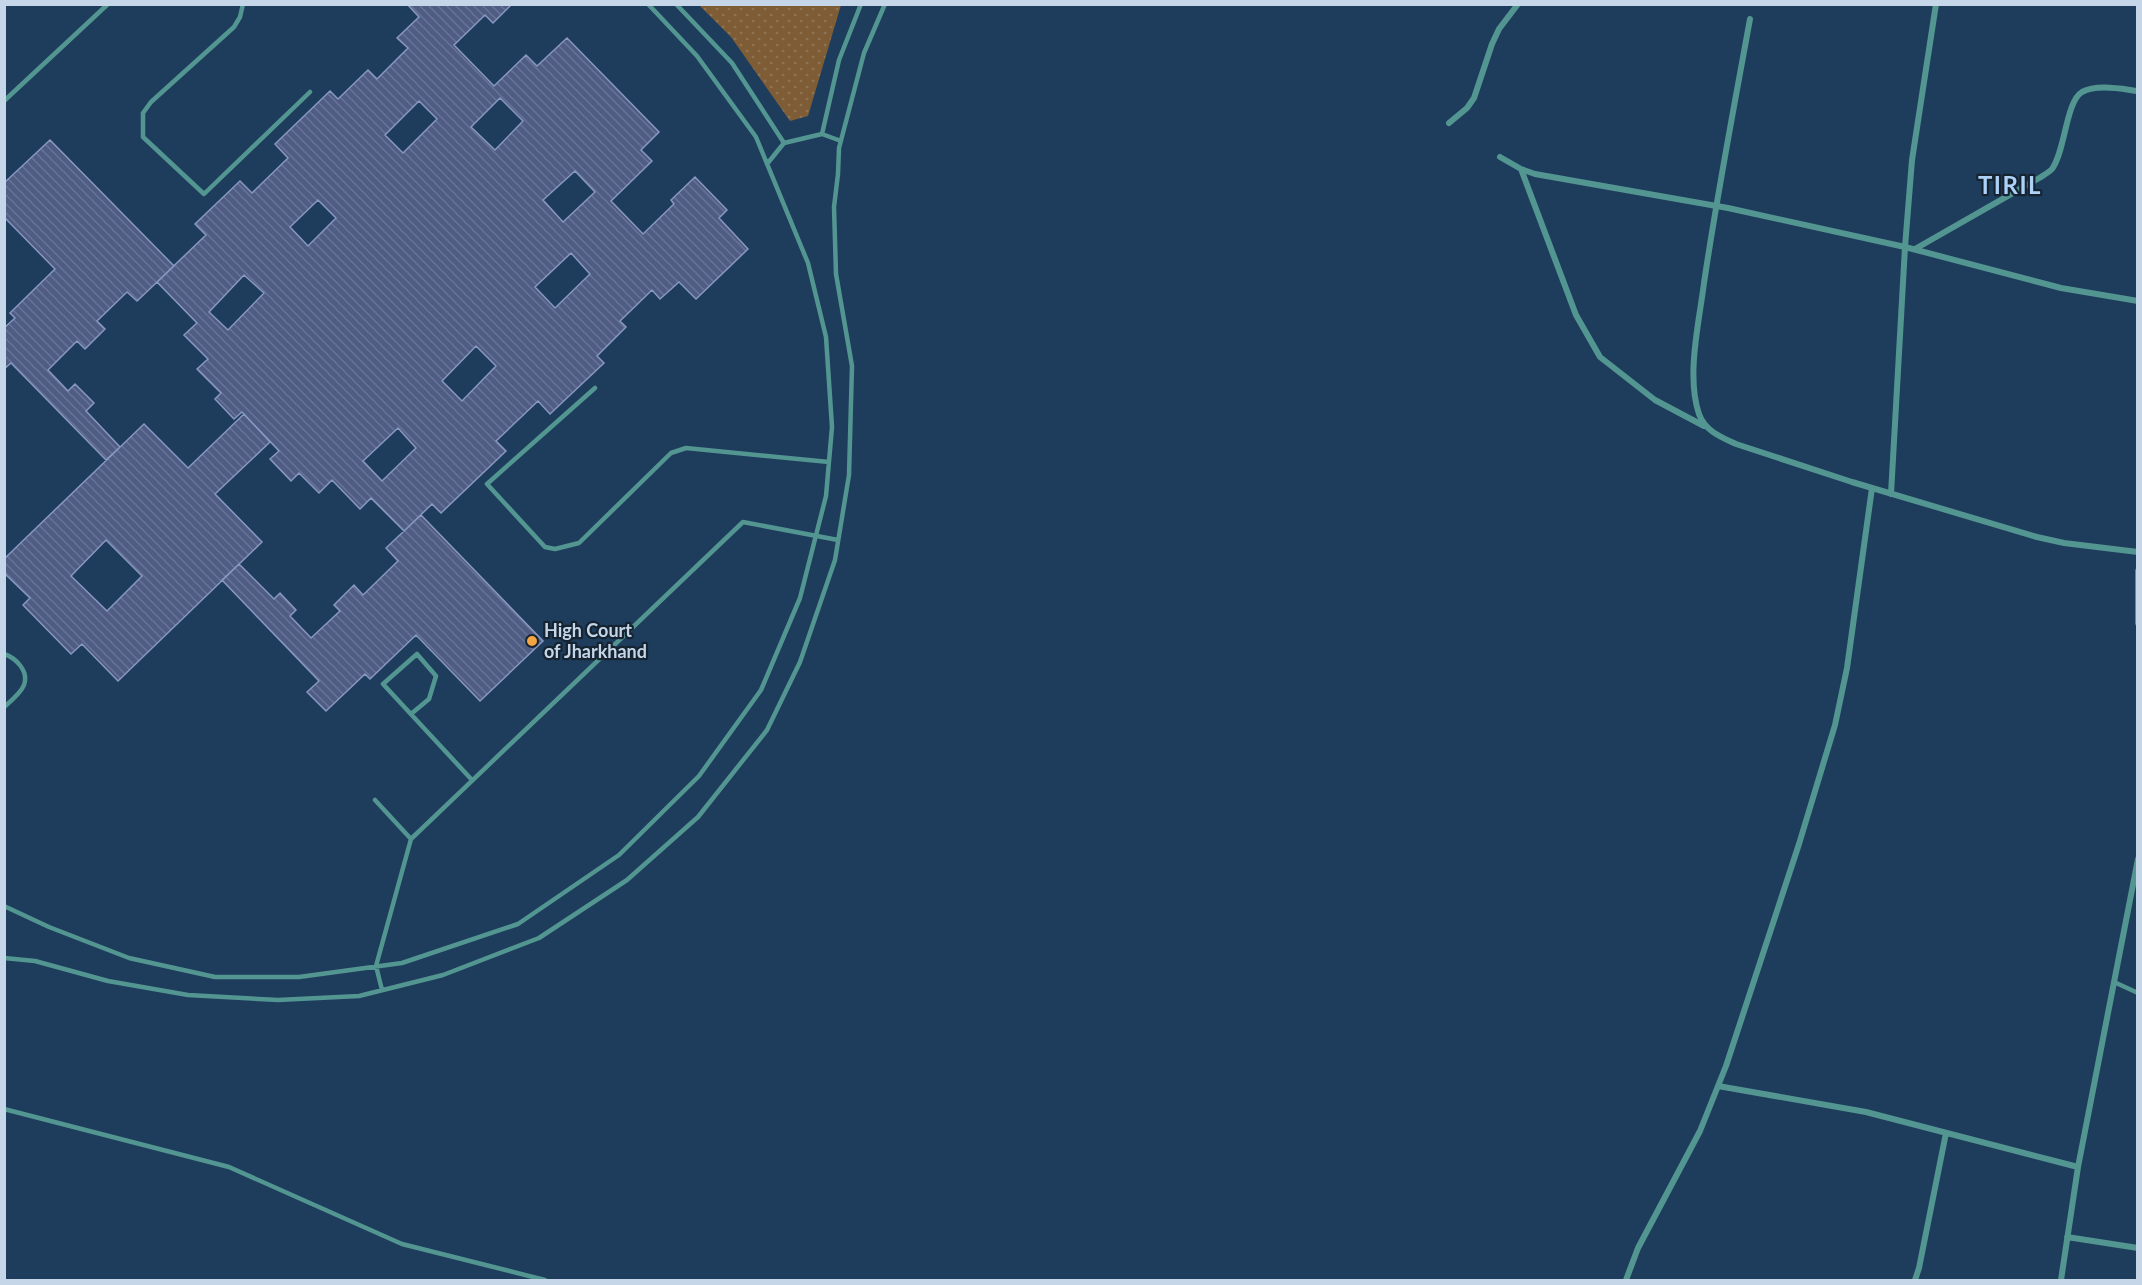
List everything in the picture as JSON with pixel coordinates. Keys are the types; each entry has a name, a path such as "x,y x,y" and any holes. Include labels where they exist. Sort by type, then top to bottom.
{"street":[{"path":"1449,123 1467,108 1474,98 1499,29 1518,4"},
{"path":"1891,494 1912,160 1936,4"},
{"path":"1705,426 1699,415 1694,394 1697,335 1716,205 1749,19"},
{"path":"1915,249 2052,169 2075,98 2083,92 2103,88 2138,91"},
{"path":"1500,157 1535,174 1716,205 1915,249 2061,288 2138,301"},
{"path":"1521,169 1576,315 1600,357 1655,400 1737,444 1891,494 2037,537 2064,543 2138,552"},
{"path":"1626,1281 1638,1248 1700,1131 1718,1086 1799,844 1835,725 1847,668 1872,488"},
{"path":"2138,571 2138,623"},
{"path":"2061,1281 2078,1167 2138,859"},
{"path":"1718,1086 1866,1112 2078,1167"},
{"path":"1915,1281 1946,1133"},
{"path":"2067,1237 2138,1248"}],"lane":[{"path":"4,101 108,4"},
{"path":"243,4 240,17 234,27 151,102 143,113 143,137 204,194 310,92"},
{"path":"4,906 49,927 129,958 214,977 300,977 402,963 518,924 619,855 699,776 761,690 800,598 826,496 832,427 826,337 808,263 756,137 697,56 648,4"},
{"path":"676,4 732,63 784,143"},
{"path":"822,134 839,60 861,4"},
{"path":"4,958 35,961 108,981 188,995 278,1000 359,996 443,975 539,938 627,880 698,817 767,730 800,662 835,560 849,475 852,366 836,274 834,207 841,141 864,53 885,4"},
{"path":"766,164 784,143 822,134 841,141"},
{"path":"595,388 487,484 545,546 555,549 579,543 671,453 686,448 829,462"},
{"path":"382,990 376,966 411,839 743,522 838,540"},
{"path":"4,654 12,657 22,667 25,677 24,686 4,707"},
{"path":"411,714 429,699 436,676 417,654 383,684 472,780"},
{"path":"375,800 411,839"},
{"path":"2114,981 2138,993"},
{"path":"4,1108 229,1167 402,1244 545,1281"}],"shaded area":[{"path":"699,5 841,5 808,116 790,121 731,37"}],"building":[{"path":"407,4 512,4 493,23 485,15 454,45 494,86 526,55 537,66 567,38 659,132 641,150 652,161 611,201 643,234 674,204 671,200 695,177 727,210 719,218 748,249 696,299 679,282 660,299 652,290 620,321 626,327 597,356 604,363 550,414 538,401 496,441 506,451 441,513 432,504 404,531 371,498 360,509 332,480 319,493 299,473 291,481 270,459 279,451 242,412 234,419 215,399 221,393 197,369 208,359 184,335 197,323 157,282 206,235 195,224 240,181 252,193 288,158 275,144 330,91 338,99 368,70 377,79 408,48 397,38 419,17","holes":["500,98 523,121 495,150 471,127","419,101 437,119 403,153 385,135","575,171 595,192 563,222 543,200","318,200 336,218 308,246 290,227","571,253 590,274 555,308 535,287","244,275 264,293 228,330 209,312","476,346 496,366 462,401 442,381","398,428 416,448 382,481 363,461"]},
{"path":"50,140 174,266 137,301 127,292 97,321 105,329 85,349 77,341 48,370 68,391 75,384 94,403 86,411 120,447 106,460 11,363 4,369 4,328 15,318 10,313 55,269 4,217 4,183"},
{"path":"244,414 270,442 215,494 262,542 118,681 82,644 71,654 23,605 30,598 4,573 4,559 144,424 188,468","holes":["106,540 142,576 107,611 71,576"]},
{"path":"421,515 543,641 480,701 416,635 370,679 365,674 326,711 307,692 319,681 222,580 239,564 274,599 280,593 296,610 290,616 311,638 340,611 334,605 354,585 363,595 398,561 386,548"}],"place":[{"name":"High Court of Jharkhand","path":"532,641"}],"district":[{"name":"TIRIL","path":"2010,186"}]}
